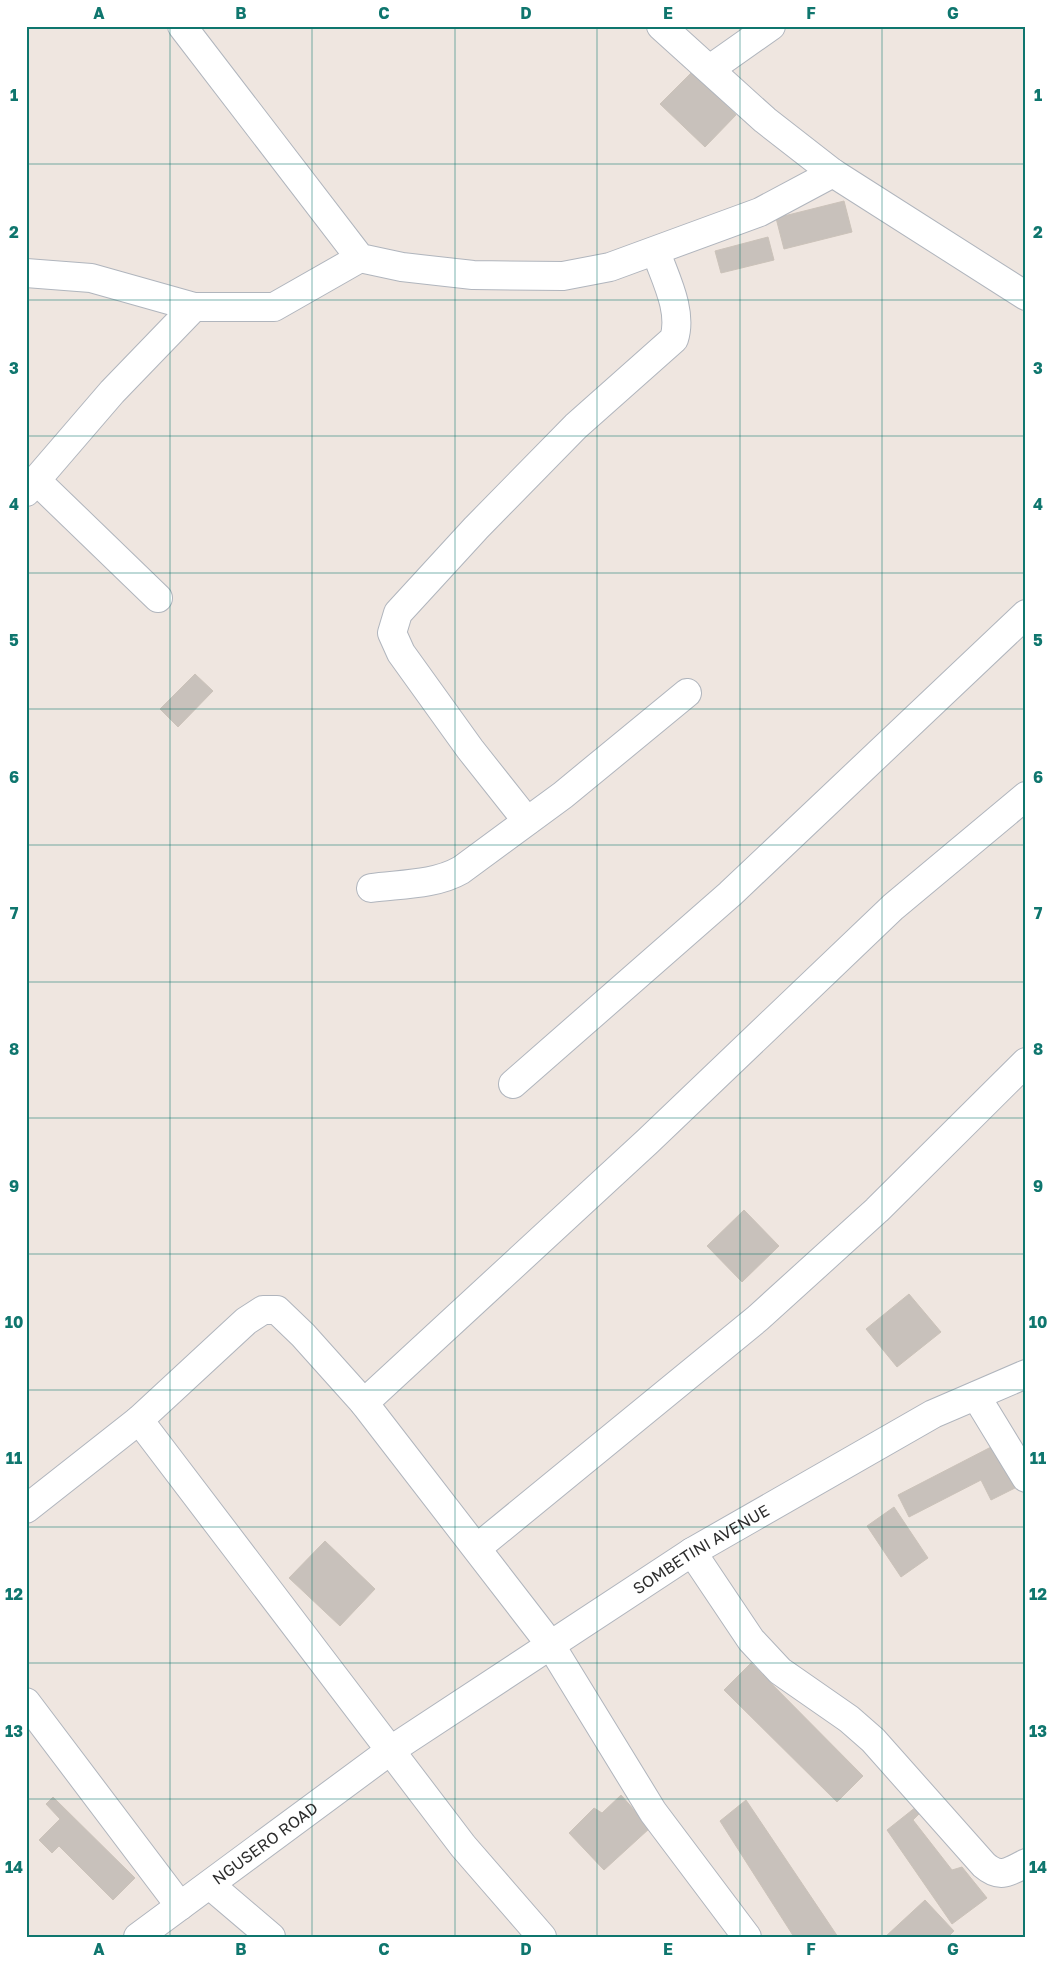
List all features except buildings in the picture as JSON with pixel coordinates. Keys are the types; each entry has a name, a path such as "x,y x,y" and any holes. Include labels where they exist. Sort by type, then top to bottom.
{"street":[{"path":"182,26 360,258 402,267 472,275 563,276 610,267 656,252 760,212 833,173"},
{"path":"661,26 765,120 833,173 1026,296"},
{"path":"710,69 771,26"},
{"path":"527,821 470,749 401,653 392,633 398,613 476,528 576,426 674,339 678,328 676,312 656,252"},
{"path":"30,279 91,278 194,306 274,307 360,258"},
{"path":"158,598 32,487 112,392 194,306"},
{"path":"513,1084 730,894 1026,614"},
{"path":"371,888 451,876 563,795 687,692"},
{"path":"364,1403 648,1141 893,907 1026,796"},
{"path":"477,1548 758,1318 877,1210 1026,1062"},
{"path":"26,1509 138,1420 246,1321 264,1310 277,1310 303,1335 364,1403 550,1644 653,1812 747,1937"},
{"name":"SOMBETINI AVENUE","path":"391,1750 692,1552 933,1414 1026,1374"},
{"path":"976,1396 1001,1434 1026,1478"},
{"path":"138,1420 463,1846 542,1937"},
{"path":"692,1552 751,1640 774,1665 849,1719 873,1740 984,1865 993,1873 1002,1874 1026,1863"},
{"path":"26,1702 180,1906"},
{"name":"NGUSERO ROAD","path":"138,1937 391,1750"},
{"path":"210,1885 271,1937"}]}
